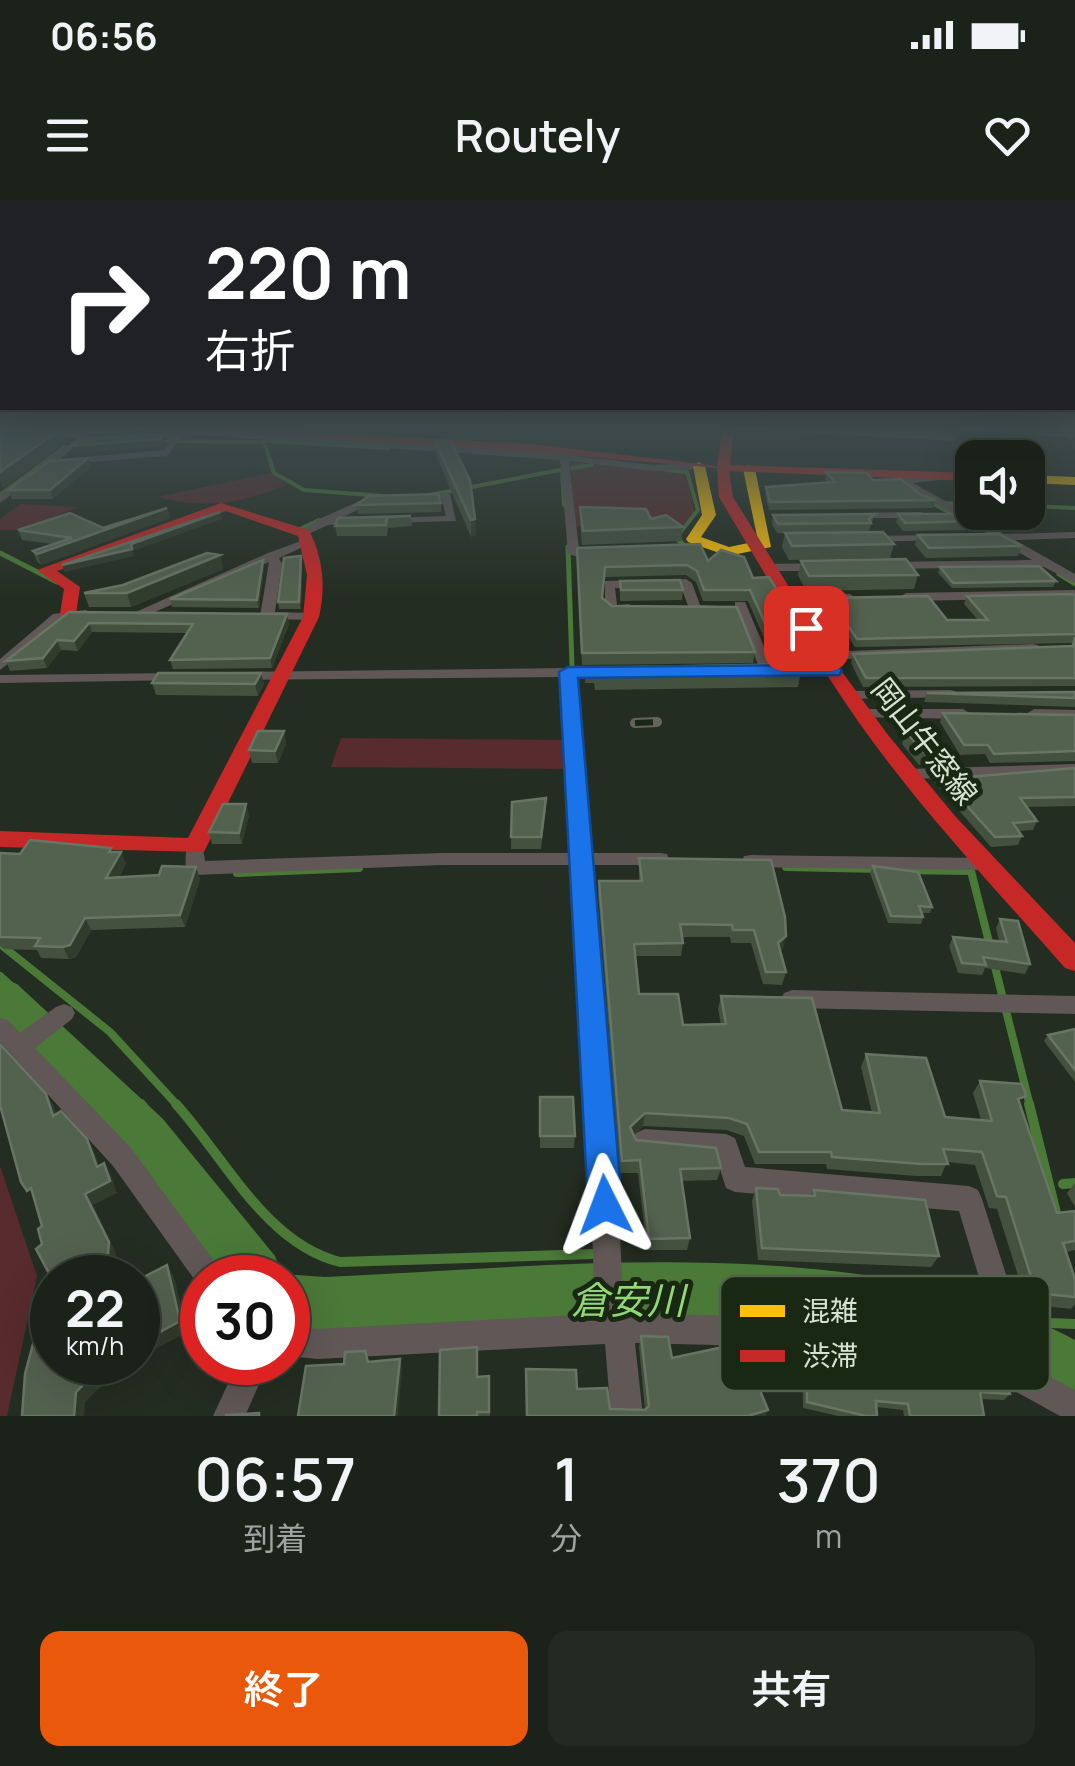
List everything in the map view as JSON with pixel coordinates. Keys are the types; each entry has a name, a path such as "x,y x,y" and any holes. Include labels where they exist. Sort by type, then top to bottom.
{"street":[{"path":"0,500 22,484"},
{"path":"566,484 574,553 612,552"},
{"path":"718,484 708,516 693,539 697,549 767,539 840,567"},
{"name":"岡山牛窓線","path":"725,484 726,497 767,539 788,600 856,704 908,774 1075,961"},
{"path":"735,484 767,539"},
{"path":"906,484 955,515"},
{"path":"68,614 72,587 45,570 226,506 306,537 452,519 446,496 409,498"},
{"path":"136,615 272,555 366,498 382,498"},
{"path":"834,516 955,515"},
{"path":"983,530 1075,579"},
{"path":"856,539 1075,535"},
{"path":"306,537 315,560 318,590 312,617 196,846 194,868 686,860"},
{"path":"926,538 949,565"},
{"path":"874,539 894,566"},
{"path":"268,616 276,564 272,555"},
{"path":"876,566 1042,563"},
{"path":"644,608 610,608 609,584 686,583 695,608"},
{"path":"884,598 1075,594"},
{"path":"788,600 865,598"},
{"path":"678,608 741,608 767,672"},
{"path":"0,666 68,614 102,614"},
{"path":"119,614 174,615"},
{"path":"249,616 312,617"},
{"path":"747,672 1046,648"},
{"path":"568,672 608,1277 627,1416"},
{"path":"226,676 628,672"},
{"path":"0,679 188,677"},
{"path":"856,704 962,694"},
{"path":"856,704 979,714"},
{"path":"1017,714 1075,714"},
{"path":"908,774 1075,768"},
{"path":"0,840 196,846"},
{"path":"724,860 986,864"},
{"path":"769,998 1075,1005"},
{"path":"25,1043 60,1016"},
{"path":"0,1027 25,1043 122,1157 192,1255"},
{"path":"645,1141 726,1146 736,1179 969,1199 990,1276"},
{"path":"310,1343 613,1324 720,1328"},
{"path":"229,1416 243,1385"},
{"path":"1050,1391 1075,1408"}],"shaded area":[{"path":"220,484 288,485 224,503 157,497"},
{"path":"572,484 688,484 695,512 672,537 658,526 576,526"},
{"path":"21,504 78,507 24,530 0,530 0,519"},
{"path":"341,738 567,740 568,769 331,767"},
{"path":"0,1166 30,1255 30,1309 7,1416 0,1416"}],"building":[{"path":"17,484 57,484 50,490 8,490"},
{"path":"454,484 470,484 475,519 471,520"},
{"path":"907,484 936,500 770,502 766,487"},
{"path":"438,494 441,503 356,505 369,496"},
{"path":"580,507 646,509 651,519 666,515 683,527 583,531"},
{"path":"167,508 37,554 33,551 72,538 18,530 70,513 103,528"},
{"path":"220,512 131,544 132,549 62,565"},
{"path":"875,514 869,519 871,523 778,524 773,515"},
{"path":"898,514 955,514 955,522 905,523"},
{"path":"411,516 387,517 386,525 335,526 338,518"},
{"path":"883,532 894,544 792,546 785,533"},
{"path":"999,534 1022,546 929,548 918,535"},
{"path":"700,544 708,561 721,550 744,557 753,578 769,577 786,604 773,605 795,652 778,652 750,590 704,590 697,571 687,565 605,567 602,598 612,606 737,607 755,652 582,653 577,548"},
{"path":"207,553 220,555 127,593 84,593 123,585"},
{"path":"301,556 299,602 278,602 284,558"},
{"path":"906,559 918,575 809,576 801,561"},
{"path":"263,560 257,600 170,599"},
{"path":"1039,566 1056,581 953,583 940,567"},
{"path":"680,580 683,590 621,590 620,581"},
{"path":"1073,594 1075,634 857,639 829,598 928,596 947,620 988,620 967,596"},
{"path":"69,612 287,614 270,658 170,660 193,624 89,623 74,641 57,640 43,658 6,661"},
{"path":"1075,637 1075,678 866,678 853,654 1073,646"},
{"path":"798,664 801,672 596,674 595,668 586,668"},
{"path":"158,673 261,673 255,684 152,683"},
{"path":"1075,692 1075,698 927,693"},
{"path":"943,713 1075,715 1075,751 994,754 988,745 964,745"},
{"path":"922,730 940,752 924,752 906,732"},
{"path":"258,731 284,731 275,751 249,750"},
{"path":"1075,768 1075,797 1020,798 1037,821 1013,823 1022,836 995,837 937,773 953,772 957,778"},
{"path":"546,798 541,837 511,837 512,802"},
{"path":"223,804 246,804 239,833 209,832"},
{"path":"30,840 121,852 106,878 159,875 162,866 196,867 180,915 85,918 70,945 35,946 40,938 0,937 0,853 20,854"},
{"path":"639,858 771,860 785,917 786,936 778,943 786,972 766,972 754,930 733,930 732,925 680,924 683,943 634,944 639,994 678,994 683,1025 726,1024 721,996 812,998 842,1110 880,1113 866,1054 926,1058 945,1117 992,1121 980,1081 1022,1084 1026,1096 1018,1099 1057,1213 1075,1211 1075,1241 1063,1243 1075,1279 1075,1297 1050,1294 1050,1276 1031,1276 1006,1197 997,1196 982,1152 943,1149 948,1164 922,1164 832,1157 831,1152 759,1152 747,1124 729,1118 645,1113 630,1127 636,1140 716,1148 721,1168 680,1169 690,1238 649,1239 640,1160 622,1161 599,881 642,881"},
{"path":"873,866 918,872 932,907 919,906 923,917 891,916"},
{"path":"1000,919 1018,921 1030,964 983,957 986,965 962,963 953,937 1007,942"},
{"path":"1075,1029 1075,1070 1048,1035"},
{"path":"0,1044 46,1094 53,1116 61,1111 87,1139 97,1167 104,1163 110,1181 85,1194 109,1242 108,1255 39,1255 36,1249 42,1244 38,1229 42,1226 31,1188 27,1191 21,1182 0,1105"},
{"path":"540,1097 573,1097 575,1136 540,1136"},
{"path":"756,1188 778,1189 780,1195 815,1196 814,1190 925,1200 939,1256 762,1248"},
{"path":"167,1265 180,1321 160,1332 160,1269"},
{"path":"641,1336 668,1337 672,1358 720,1348 720,1391 760,1391 768,1410 748,1416 527,1416 526,1369 576,1370 577,1389 607,1388 610,1409 645,1410 649,1406"},
{"path":"477,1347 477,1377 489,1376 489,1412 477,1412 477,1416 439,1416 440,1350"},
{"path":"365,1351 368,1362 400,1359 394,1416 298,1416 303,1385 310,1385 310,1366 344,1364 345,1352"},
{"path":"30,1355 30,1385 83,1385 76,1392 74,1416 22,1416"},
{"path":"807,1391 1010,1391 1010,1394 980,1392 984,1416 910,1416 908,1404 876,1401 877,1416 866,1416 807,1402"},
{"path":"226,1415 259,1416 226,1416"}],"waterway":[{"path":"0,495 15,484"},
{"path":"293,484 304,490 383,496"},
{"path":"430,495 489,484"},
{"path":"563,484 564,505"},
{"path":"676,537 698,510 690,484"},
{"path":"928,501 955,515"},
{"path":"942,503 955,503"},
{"path":"1045,507 1075,508"},
{"path":"298,530 319,520"},
{"path":"676,537 687,549"},
{"path":"568,547 572,666"},
{"path":"0,553 57,582"},
{"path":"1059,574 1075,584"},
{"path":"786,867 879,869"},
{"path":"237,873 359,868"},
{"path":"896,870 971,871 990,946"},
{"path":"0,944 110,1032 178,1106"},
{"path":"994,963 1030,1106"},
{"path":"0,976 141,1105"},
{"name":"倉安川","path":"0,997 144,1137 235,1255"},
{"path":"176,1104 269,1218 314,1252 340,1262 593,1254"},
{"path":"1029,1104 1056,1213"},
{"path":"141,1105 259,1255"},
{"path":"1063,1184 1075,1183"},
{"path":"310,1290 601,1279"},
{"path":"618,1279 720,1281"},
{"name":"倉安川","path":"310,1306 720,1296"},
{"path":"1050,1323 1075,1324"},
{"name":"倉安川","path":"1050,1362 1075,1375"}],"railway":[{"path":"635,723 657,722"}],"traffic: slow":[{"path":"703,484 709,515 693,539 728,552 766,544 752,484"}],"traffic: jam":[{"path":"723,484 726,497 832,671 881,739 947,821 1075,961"},
{"path":"0,839 196,846 311,617 314,565 304,533 226,506 45,570 72,587 68,614"}],"route":[{"path":"605,1205 568,672 832,671 806,628"}]}
